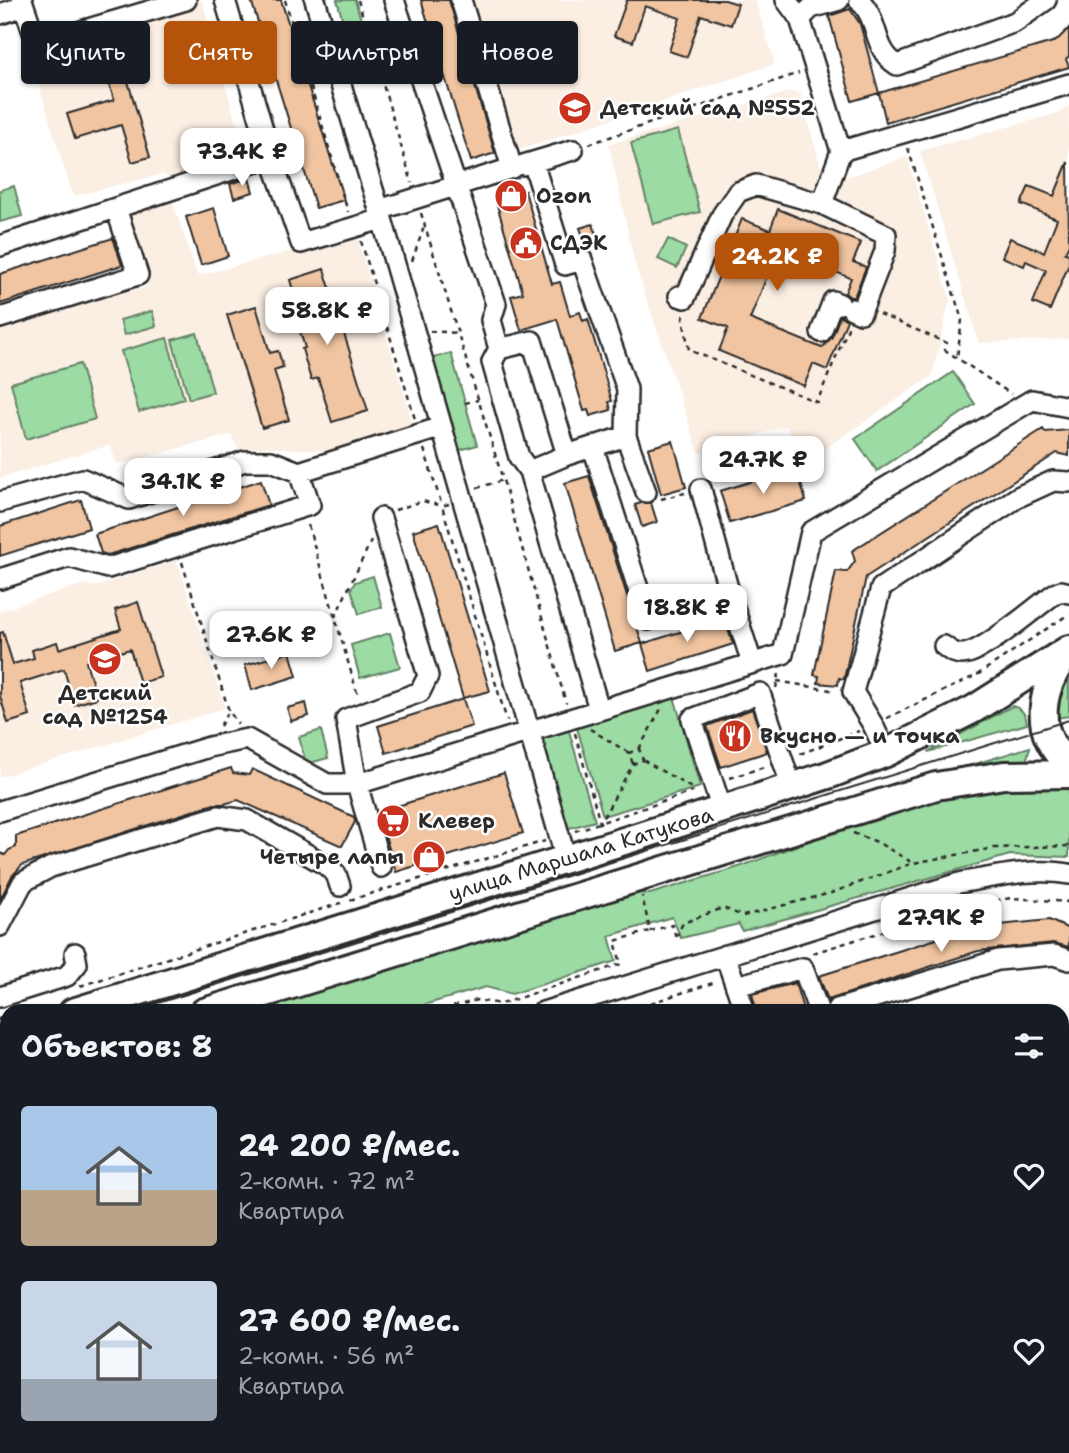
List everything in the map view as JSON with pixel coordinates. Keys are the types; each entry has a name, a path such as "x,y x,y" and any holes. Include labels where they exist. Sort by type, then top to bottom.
{"main road":[{"name":"улица Маршала Катукова","path":"74,1000 563,848 722,810 792,788 886,753 974,709 1069,650"},
{"path":"1069,650 1053,673 1044,715 1046,733 1053,749 1069,764"},
{"name":"улица Маршала Катукова","path":"230,1004 913,792 975,778 1069,774"}],"street":[{"path":"0,13 23,3 37,44 186,0"},
{"path":"225,0 271,157 301,243 355,228 416,198 573,149"},
{"path":"315,0 381,214 563,848"},
{"path":"394,0 496,304 491,320 499,349 492,362 519,457 529,471 599,709"},
{"path":"461,0 512,168"},
{"path":"786,0 800,19 841,151 822,204"},
{"path":"800,19 811,8 839,0"},
{"path":"859,0 870,13 885,57 897,65 1016,22 1046,0"},
{"path":"841,151 1069,84"},
{"path":"0,246 271,157"},
{"path":"533,162 565,265 582,260 628,389 625,436 646,492"},
{"path":"683,303 722,215 738,192 756,185 822,204 886,235 884,251 852,308 833,301 821,331"},
{"path":"0,318 138,275 116,208"},
{"path":"499,349 532,341 567,456"},
{"path":"0,811 209,747 247,739 327,784 357,784 783,654 811,532 1032,400 1069,407"},
{"path":"0,502 83,479 129,499 245,461 271,461 299,472 442,427"},
{"path":"529,471 625,436"},
{"path":"593,447 648,620 729,592"},
{"path":"0,579 69,557 108,568 310,505 299,472"},
{"path":"886,753 853,692 881,588 1018,497 1053,481 1069,482"},
{"path":"701,489 729,592 752,663"},
{"path":"381,519 428,676 421,692 346,719 357,784 381,867"},
{"path":"944,646 950,651 967,654 1054,594 1069,593"},
{"path":"722,810 705,787 692,719 760,694 792,788"},
{"path":"0,926 23,882 51,866 218,817 247,820 326,865 336,874 340,886"},
{"path":"568,1004 959,883 1011,874 1069,874"},
{"path":"0,997 67,976 76,964 75,953"},
{"path":"725,955 742,1004"},
{"path":"853,1004 998,960 1054,955 1069,960"},
{"path":"734,982 803,968 816,1004"}],"path":[{"path":"285,0 442,506 423,501 389,512 381,519 335,617"},
{"path":"358,0 478,400 600,823"},
{"path":"573,149 815,67"},
{"path":"903,131 962,320 957,358"},
{"path":"683,303 683,319 690,350 817,402 852,308 947,343 945,350 1026,404"},
{"path":"427,330 458,333"},
{"path":"465,403 478,400"},
{"path":"646,492 663,500 701,489"},
{"path":"303,507 363,713"},
{"path":"180,556 229,711 247,739"},
{"path":"74,1000 563,848 600,823 783,760 873,725 977,675 1069,614"},
{"path":"777,681 821,690 853,692"},
{"path":"629,753 639,749 673,687"},
{"path":"570,718 629,753 633,764"},
{"path":"639,749 643,760"},
{"path":"600,823 633,764 643,760 705,787"},
{"path":"852,833 877,842 913,863"},
{"path":"463,1004 477,1000 501,1004 621,964 615,941 672,925 676,936 683,923 723,908 743,916 831,893 913,863 994,848 1069,846"},
{"path":"641,894 650,930"},
{"path":"813,953 972,904 1012,898 1069,902"},
{"path":"652,1004 734,982"}],"shaded area":[{"path":"202,0 208,21 164,21 164,84 225,84 242,145 239,155 171,179 163,174 73,196 38,84 150,84 150,21 139,19"},
{"name":"Детский сад №552","path":"472,0 755,0 775,64 517,151 497,84 578,84 578,21 478,21"},
{"path":"789,92 800,93 821,168 847,177 907,157 950,299 932,376 808,460 786,426 699,453 635,265 609,144"},
{"path":"1069,105 1069,339 979,343 920,151 1059,113"},
{"path":"172,201 198,276 356,234 413,424 331,451 268,447 239,451 231,435 117,464 110,445 0,478 0,328 148,286 130,220 132,213"},
{"name":"Детский сад №1254","path":"177,560 225,708 0,777 0,611 84,584 94,587"}],"green space":[{"path":"337,0 355,0 361,21 343,21"},
{"path":"678,130 700,212 653,224 631,143"},
{"path":"14,186 22,216 0,222 0,190"},
{"path":"668,239 686,248 677,268 658,259"},
{"path":"152,311 156,326 124,335 120,320"},
{"path":"197,333 213,392 189,399 172,340"},
{"path":"167,338 184,399 139,412 121,351"},
{"path":"451,353 477,445 460,450 433,358"},
{"path":"80,364 95,419 26,439 11,383"},
{"path":"953,372 975,404 877,471 855,439"},
{"path":"373,576 382,607 359,614 351,589 355,582"},
{"path":"390,633 400,667 360,678 351,645"},
{"path":"1069,669 1069,716 1056,718 1055,706"},
{"path":"673,693 700,787 603,816 575,721"},
{"path":"1012,706 1023,712 1027,724 928,752"},
{"path":"567,724 595,821 562,830 538,734"},
{"path":"321,730 328,758 306,764 299,737"},
{"path":"1030,747 1026,762 942,774"},
{"path":"1069,788 1069,857 1010,855 742,931 739,924 681,938 672,917 609,936 616,961 512,994 486,987 427,1004 271,1004 635,893 650,894 742,866 833,832 940,798 993,789"}],"building":[{"path":"251,0 281,0 291,32 291,84 307,84 344,200 316,208 277,83 277,21 258,21"},
{"path":"421,0 449,0 457,27 457,84 474,84 495,153 471,161 443,71 443,21 428,21"},
{"path":"627,0 725,0 738,4 731,25 701,15 687,57 669,51 680,18 645,6 633,42 614,36"},
{"path":"850,9 860,24 879,93 852,101 829,16"},
{"path":"1069,28 1069,56 1066,59 1069,67 886,122 879,93 1056,41"},
{"path":"109,84 129,84 150,157 132,162 121,125 75,139 67,114 114,100"},
{"path":"1068,162 1069,244 1065,253 1069,254 1069,264 1050,310 1033,303 1046,270 1026,261 1024,266 1002,257 1010,238 1044,252 1057,219 1021,204 1029,186 1054,196"},
{"path":"249,178 253,192 234,198 230,184"},
{"path":"517,185 520,193 525,191 552,284 560,282 570,316 580,312 583,321 588,319 612,401 609,402 611,410 590,416 588,410 584,411 557,319 521,330 511,296 523,293 495,198 499,197 498,190"},
{"path":"214,208 228,256 201,265 186,217"},
{"path":"778,209 861,243 853,262 866,267 854,297 850,297 845,293 851,278 778,249 750,319 822,348 832,337 840,316 847,320 827,370 813,364 804,386 719,351 728,328 702,318 742,219 770,230"},
{"path":"593,224 600,246 588,250 580,228"},
{"path":"113,238 122,265 0,304 0,274"},
{"path":"324,269 368,411 332,422 318,378 311,380 296,318 301,317 290,280"},
{"path":"256,306 270,353 278,351 282,363 283,367 274,370 289,420 262,428 227,315"},
{"path":"1043,429 1045,432 1069,430 1069,456 1057,453 866,577 844,679 839,678 838,685 818,683 819,676 814,675 836,571 847,572 855,561 852,551"},
{"path":"673,441 686,487 661,494 648,448"},
{"path":"796,468 806,501 730,523 720,491"},
{"path":"589,476 642,643 615,651 565,483"},
{"path":"261,480 269,505 108,555 101,553 95,534"},
{"path":"81,500 89,528 0,556 0,526"},
{"path":"651,503 657,522 642,527 635,505"},
{"path":"439,523 490,691 463,698 413,531"},
{"path":"138,602 161,677 140,683 130,649 86,662 97,698 74,705 64,669 20,683 30,716 8,723 0,696 0,633 3,632 13,664 34,658 32,650 57,642 59,649 121,629 115,610"},
{"path":"724,618 733,644 650,671 642,644"},
{"path":"290,652 297,676 252,690 245,665"},
{"path":"463,699 472,726 386,753 378,726"},
{"path":"306,703 309,716 291,721 287,708"},
{"name":"Вкусно — и точка","path":"752,709 767,752 721,767 707,726"},
{"path":"231,768 233,773 249,775 252,769 354,817 355,822 342,846 238,800 214,804 22,865 12,876 0,900 0,853 5,855 16,847 16,836"},
{"path":"504,773 523,833 396,872 378,812"},
{"path":"1049,920 1069,929 1069,947 1053,943 978,951 828,1000 819,976 971,928"},
{"path":"795,983 802,1004 755,1004 752,994"}],"tram line":[{"path":"155,1004 1069,720"}],"place":[{"name":"Детский сад №552","path":"575,108"},
{"name":"Ozon","path":"511,196"},
{"name":"СДЭК","path":"526,243"},
{"name":"Детский сад №1254","path":"105,659"},
{"name":"Вкусно — и точка","path":"735,736"},
{"name":"Клевер","path":"393,821"},
{"name":"Четыре лапы","path":"429,857"}]}
